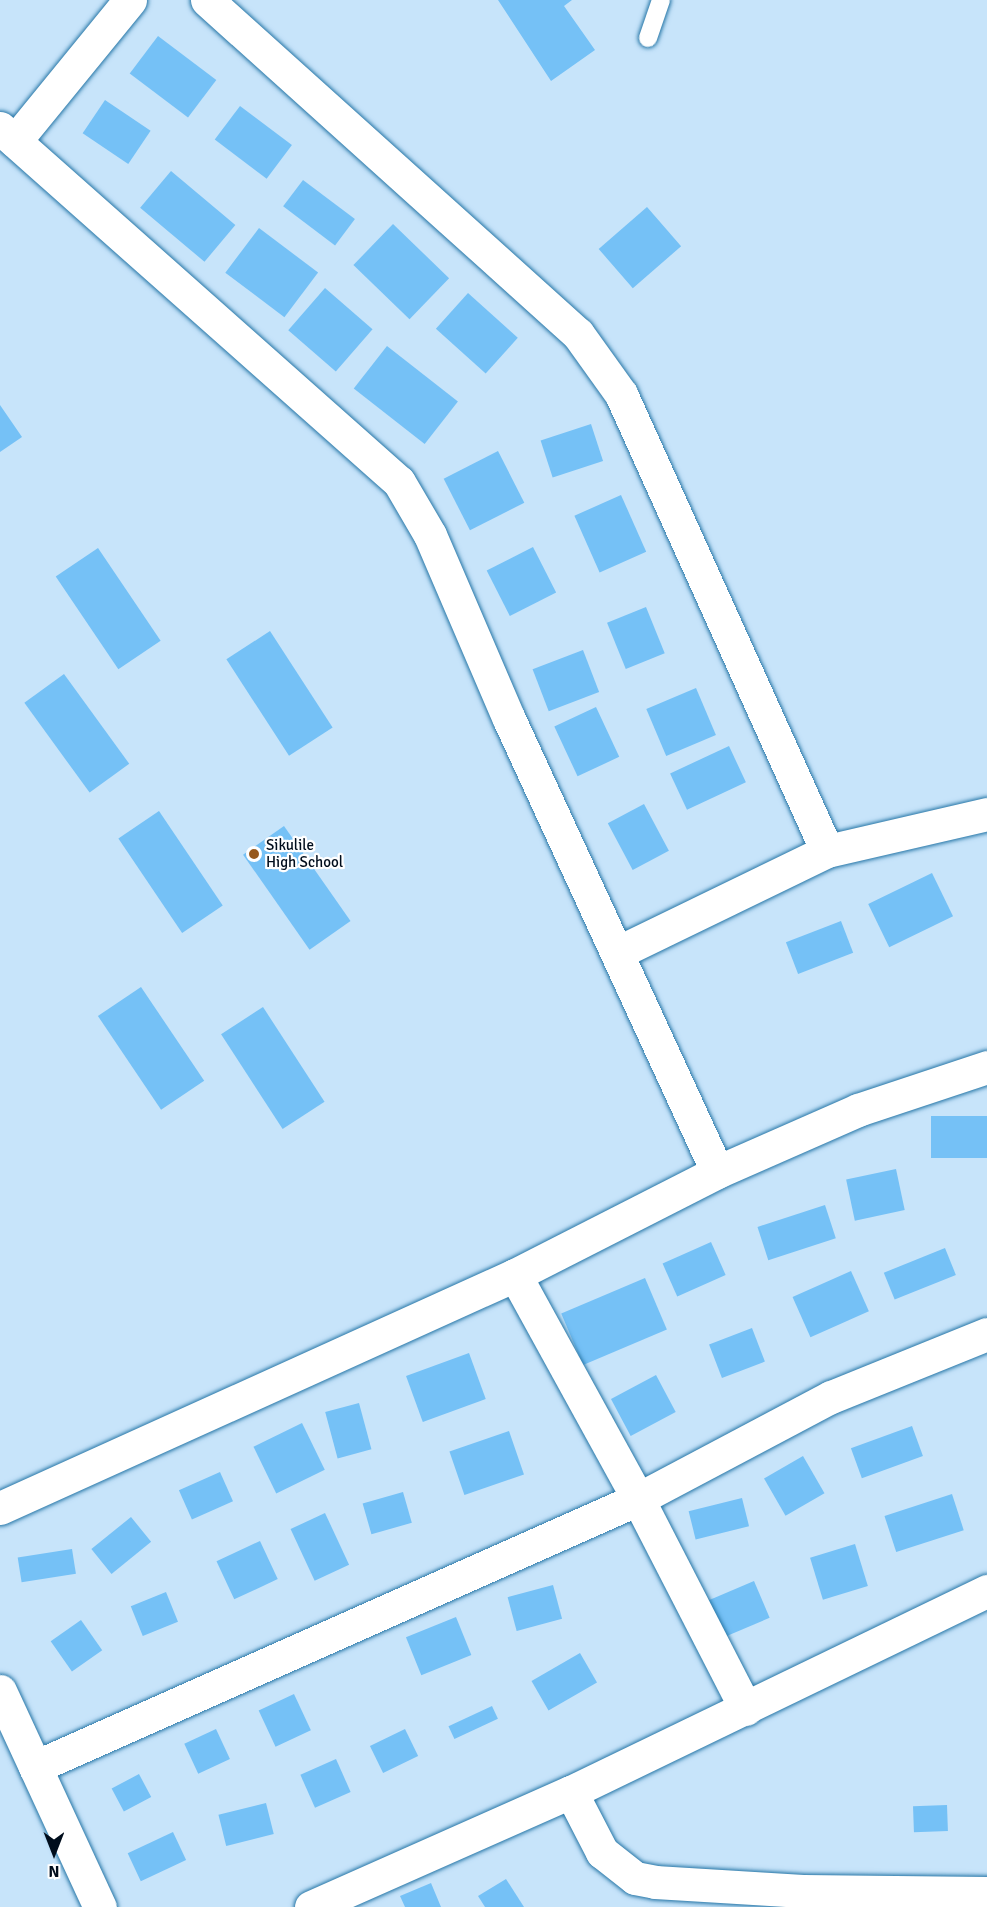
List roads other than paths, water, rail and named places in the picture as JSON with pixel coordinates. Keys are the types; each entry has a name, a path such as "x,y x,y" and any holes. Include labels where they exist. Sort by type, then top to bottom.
{"street":[{"path":"130,0 8,134 399,482 430,535 509,719 619,952 717,1172"},
{"path":"207,0 578,334 625,403 827,851"},
{"path":"619,952 827,851 987,814"},
{"path":"0,1508 514,1275 717,1172 858,1110 987,1067"},
{"path":"514,1275 638,1499 746,1709"},
{"path":"35,1767 638,1499 831,1397 987,1334"},
{"path":"311,1907 362,1898 570,1792 987,1591"},
{"path":"0,1691 100,1907"},
{"path":"570,1792 602,1852 635,1878 655,1882 803,1891 987,1893"}],"lane":[{"path":"648,38 661,0"}],"place":[{"name":"Sikulile High School","path":"254,854"}]}
